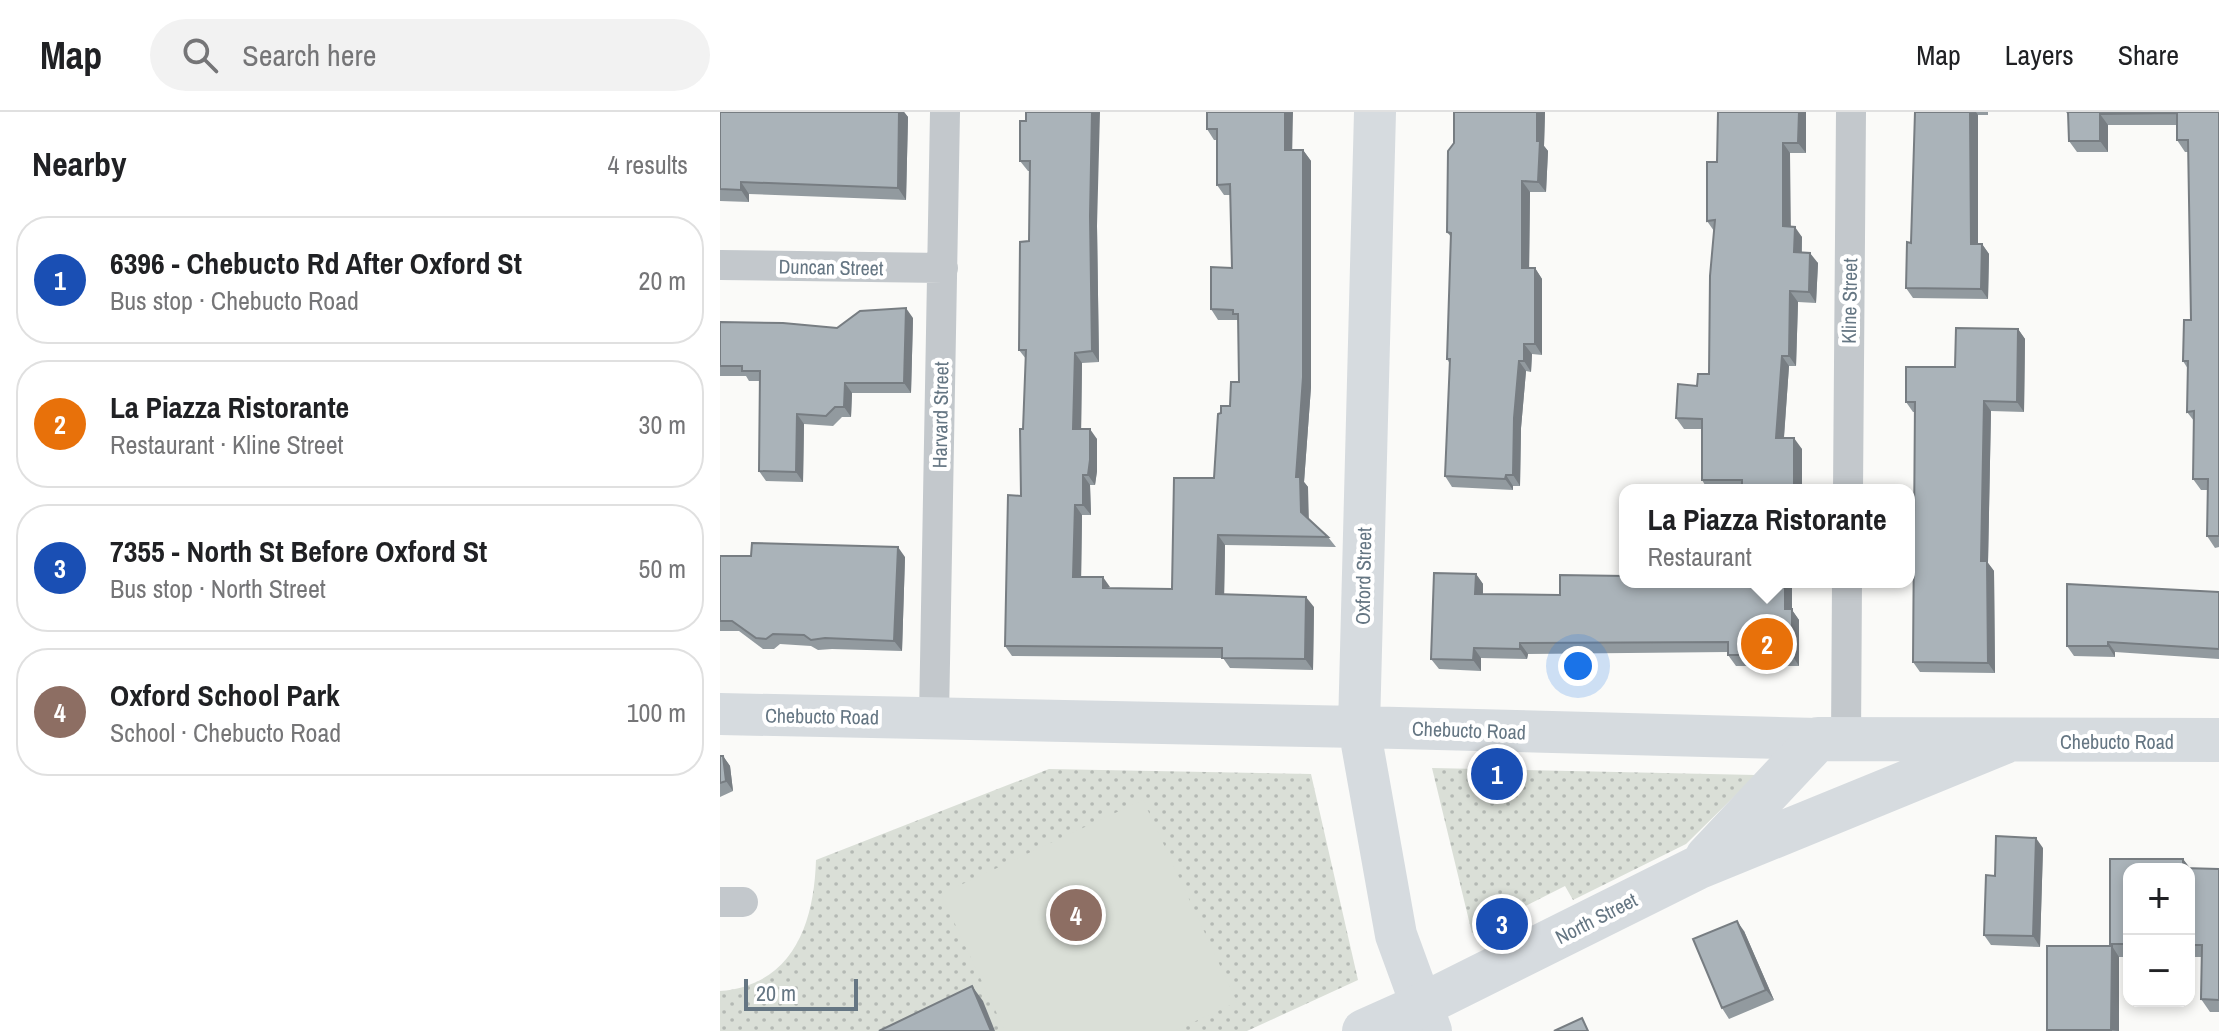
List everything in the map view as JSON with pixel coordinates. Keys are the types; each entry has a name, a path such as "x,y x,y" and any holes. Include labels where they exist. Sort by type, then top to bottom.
{"main road":[{"name":"Chebucto Road","path":"1832,740 2219,740"},
{"name":"North Street","path":"1697,868 1832,740"},
{"name":"North Street","path":"1364,1031 1426,1018 1697,868 2005,742"}],"street":[{"name":"Harvard Street","path":"934,718 945,112"},
{"name":"Oxford Street","path":"1375,112 1359,727 1396,935 1426,1018"},
{"name":"Kline Street","path":"1848,484 1851,112"},
{"name":"Duncan Street","path":"720,265 943,268"},
{"path":"1832,740 1846,588"},
{"name":"Chebucto Road","path":"720,714 1832,740"}],"shaded area":[{"path":"1432,768 1756,775 1686,844 1573,900 1565,886 1472,933"},
{"path":"1049,769 1311,774 1358,980 1247,1031 720,1031 720,991 745,986 766,977 782,964 795,947 810,907 816,860"},
{"path":"1143,800 1237,1002 1174,1031 1005,1031 941,894"}],"building":[{"path":"720,112 899,112 898,188 741,182 741,190 720,189"},
{"path":"1026,112 1092,112 1092,351 1075,353 1073,429 1090,429 1090,460 1088,475 1083,475 1083,505 1075,505 1073,577 1103,577 1103,588 1172,589 1174,478 1214,478 1218,414 1221,413 1221,406 1230,406 1231,382 1239,382 1238,314 1233,314 1233,310 1211,309 1211,267 1232,268 1230,184 1217,185 1217,129 1207,129 1207,112 1285,112 1285,150 1303,150 1303,377 1296,477 1300,477 1301,512 1328,537 1218,535 1216,594 1306,597 1305,659 1222,658 1222,648 1005,646 1008,495 1021,496 1020,429 1023,429 1026,350 1019,350 1020,242 1029,241 1030,161 1020,161 1020,121 1026,121"},
{"path":"1454,112 1537,112 1537,141 1540,141 1538,182 1522,181 1522,268 1535,268 1535,344 1524,344 1524,361 1519,361 1513,475 1506,475 1505,479 1445,476 1450,359 1447,359 1451,233 1447,232 1448,151 1454,143"},
{"path":"1718,112 1799,112 1798,143 1783,143 1783,226 1795,227 1794,252 1810,253 1809,292 1790,291 1789,356 1782,356 1776,438 1794,438 1794,484 1702,480 1702,419 1676,418 1678,384 1697,386 1698,374 1709,374 1710,276 1715,220 1707,221 1707,162 1717,162"},
{"path":"1915,112 1970,112 1971,244 1982,244 1981,289 1906,288 1907,242 1911,243"},
{"path":"2068,112 2219,112 2219,536 2207,536 2208,479 2193,479 2194,411 2187,412 2188,361 2183,361 2184,320 2191,320 2188,140 2177,140 2177,113 2100,114 2100,141 2069,141"},
{"path":"906,308 904,383 845,383 844,407 835,407 826,416 797,414 796,472 759,471 760,371 742,371 742,366 720,366 720,322 837,328 860,311"},
{"path":"1956,328 2018,329 2017,402 1984,401 1981,561 1987,561 1988,663 1913,662 1915,402 1906,402 1906,367 1955,367"},
{"path":"752,543 898,547 894,641 811,640 804,635 773,634 766,639 756,638 732,621 720,621 720,556 751,556"},
{"path":"1434,573 1476,574 1475,594 1560,595 1560,575 1619,576 1619,588 1785,588 1785,609 1792,609 1792,655 1728,655 1728,642 1520,643 1520,649 1474,648 1473,660 1431,659"},
{"path":"2067,584 2219,592 2219,649 2108,642 2108,646 2067,646"},
{"path":"720,756 723,756 726,781 720,783"},
{"path":"1996,836 2036,838 2033,936 1984,935 1986,875 1995,876"},
{"path":"2110,859 2183,859 2183,863 2123,863 2123,944 2110,944"},
{"path":"2195,868 2219,869 2219,1000 2201,999 2202,945 2195,945"},
{"path":"1737,921 1766,990 1722,1008 1693,939"},
{"path":"2047,946 2112,946 2111,1030 2047,1030"},
{"path":"972,986 991,1031 879,1031"},
{"path":"1582,1018 1588,1031 1554,1031"}],"place":[{"name":"La Piazza Ristorante","path":"1767,644"},
{"name":"6396 - Chebucto Rd After Oxford St","path":"1497,774"},
{"name":"Oxford School Park","path":"1076,915"},
{"name":"7355 - North St Before Oxford St","path":"1502,924"}]}
